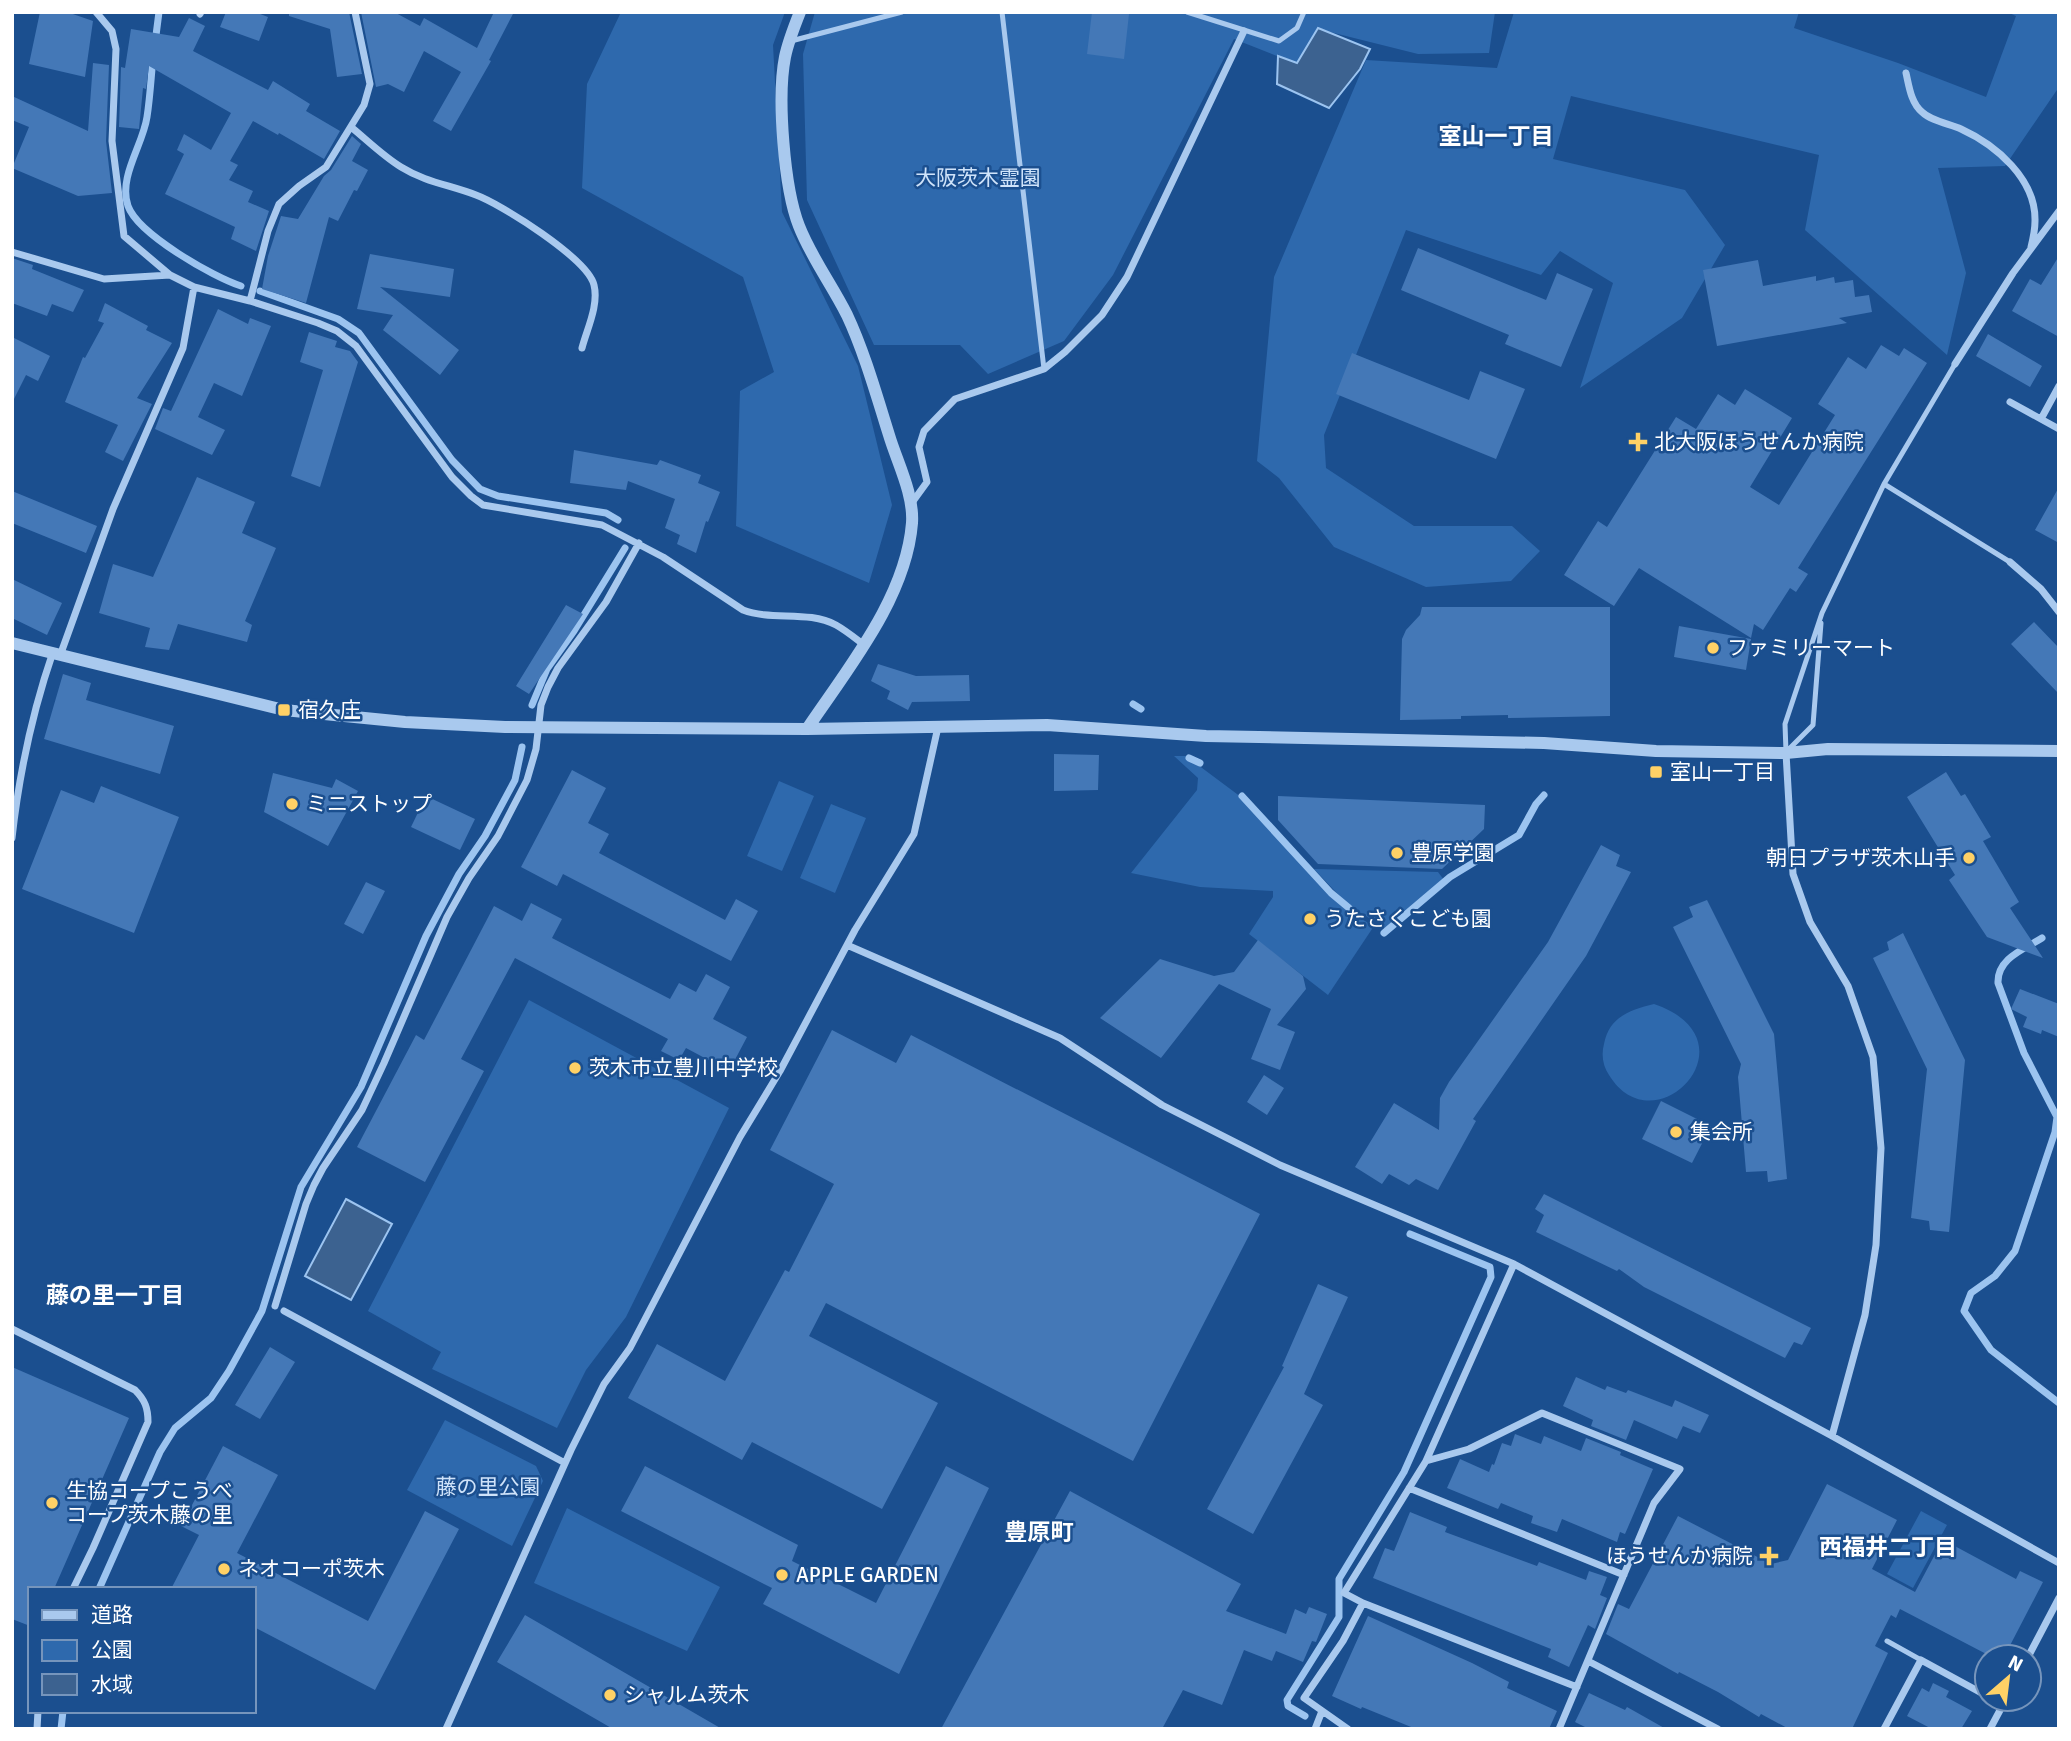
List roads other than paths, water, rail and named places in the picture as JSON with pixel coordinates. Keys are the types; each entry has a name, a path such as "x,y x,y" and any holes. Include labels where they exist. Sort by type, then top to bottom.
{"street":[{"path":"96,12 112,31 116,49 112,141 124,236 170,275 194,287 250,301 318,323 347,338 365,358 452,477 483,505 592,523 639,543 743,610 753,614 784,615 828,622 863,644"},
{"path":"250,301 268,231 279,204 326,167 364,105 370,84 355,12"},
{"path":"800,12 788,41 782,89 788,183 793,208 799,228 847,316 882,412 911,505 910,532 900,576 883,615 807,729"},
{"path":"911,505 927,482 919,447 924,431 955,399 1044,369 1102,315 1127,277 1244,31"},
{"path":"1906,73 1911,96 1922,113 1988,144 2025,183 2033,203 2035,220 2031,247"},
{"path":"351,127 400,167 431,183 475,194 513,215 552,242 586,271 594,284 594,306 582,348"},
{"path":"1955,364 2031,247 2059,211"},
{"path":"12,252 104,279 170,275"},
{"path":"12,838 18,781 42,684 113,509 183,348 194,287"},
{"path":"2041,419 2059,386"},
{"path":"2010,402 2059,429"},
{"path":"275,1306 314,1185 362,1110 447,917 512,810 527,780 536,749 541,705 558,668 606,602 639,543"},
{"path":"2010,562 2041,589 2059,612"},
{"path":"12,643 284,710 405,722 538,727 807,729 1047,726 1206,736 1544,743 1656,751 2059,751"},
{"path":"446,1729 565,1464 604,1384 630,1348 740,1137 780,1072 847,945 914,834 938,727"},
{"path":"1786,753 1793,874 1810,922 1848,986 1873,1058 1881,1148 1876,1245 1865,1315 1832,1436"},
{"path":"847,945 896,968 964,994 1059,1038 1162,1105 1280,1165 1514,1264 1832,1436 2059,1563"},
{"path":"1514,1264 1426,1461 1344,1593 1363,1603 1577,1687"},
{"path":"284,1311 565,1464"},
{"path":"12,1329 135,1390 145,1399 148,1411 148,1422 74,1587"},
{"path":"1426,1461 1469,1448 1542,1413 1680,1469 1654,1503 1559,1729"},
{"path":"1409,1488 1624,1575"},
{"path":"2035,1643 2059,1598"},
{"path":"1348,1729 1304,1698 1343,1641 1363,1603"},
{"path":"1884,1729 1921,1660 1973,1688"},
{"path":"1588,1661 1718,1729"},
{"path":"1315,1729 1322,1711"},
{"path":"1990,1729 1999,1713"}],"lane":[{"path":"788,41 902,12"},
{"path":"1003,12 1044,369"},
{"path":"1187,12 1279,41 1297,28 1304,12"},
{"path":"1786,753 1785,724 1822,613 1884,484 1955,364"},
{"path":"1884,484 2010,562"},
{"path":"1786,753 1813,725 1822,613"},
{"path":"1887,1642 1921,1660"}],"water":[{"path":"1318,28 1370,49 1360,69 1329,108 1277,84 1278,56 1297,63"},
{"path":"346,1199 392,1224 351,1300 305,1276"}],"waterway":[{"path":"155,43 159,12"},
{"path":"153,58 145,128 126,184 128,206 146,229 161,241 213,274 241,286"},
{"path":"260,291 338,319 359,333 452,460 480,489 498,496 606,513 618,520"},
{"path":"532,705 547,669 574,631 625,548"},
{"path":"1133,704 1141,709"},
{"path":"100,1587 160,1452 175,1428 211,1398 262,1311 301,1187 361,1087 426,936 515,780 522,747"},
{"path":"1189,758 1200,763"},
{"path":"1384,933 1450,877 1519,835 1544,795"},
{"path":"1242,796 1331,893 1349,908"},
{"path":"2042,938 2007,961 1999,974 1998,983 2024,1053 2057,1117 2055,1132 2015,1251 1995,1276 1971,1293 1964,1311 1991,1350 2059,1403"},
{"path":"1305,1716 1288,1706 1287,1700 1339,1617 1339,1579 1404,1472 1491,1277 1490,1267 1410,1234"},
{"path":"61,1729 63,1713"}],"place":[{"name":"北大阪ほうせんか病院","path":"1638,442"},
{"name":"ファミリーマート","path":"1713,648"},
{"name":"宿久庄","path":"284,710"},
{"name":"室山一丁目","path":"1656,772"},
{"name":"ミニストップ","path":"292,804"},
{"name":"豊原学園","path":"1397,853"},
{"name":"朝日プラザ茨木山手","path":"1969,858"},
{"name":"うたさくこども園","path":"1310,919"},
{"name":"茨木市立豊川中学校","path":"575,1068"},
{"name":"集会所","path":"1676,1132"},
{"name":"生協コープこうべ コープ茨木藤の里","path":"52,1503"},
{"name":"ほうせんか病院","path":"1769,1556"},
{"name":"ネオコーポ茨木","path":"224,1569"},
{"name":"APPLE GARDEN","path":"782,1575"},
{"name":"シャルム茨木","path":"610,1695"}],"district":[{"name":"室山一丁目","path":"1496,136"},
{"name":"藤の里一丁目","path":"115,1295"},
{"name":"豊原町","path":"1039,1532"},
{"name":"西福井二丁目","path":"1888,1547"}],"park label":[{"name":"大阪茨木霊園","path":"978,178"},
{"name":"藤の里公園","path":"488,1487"}]}
